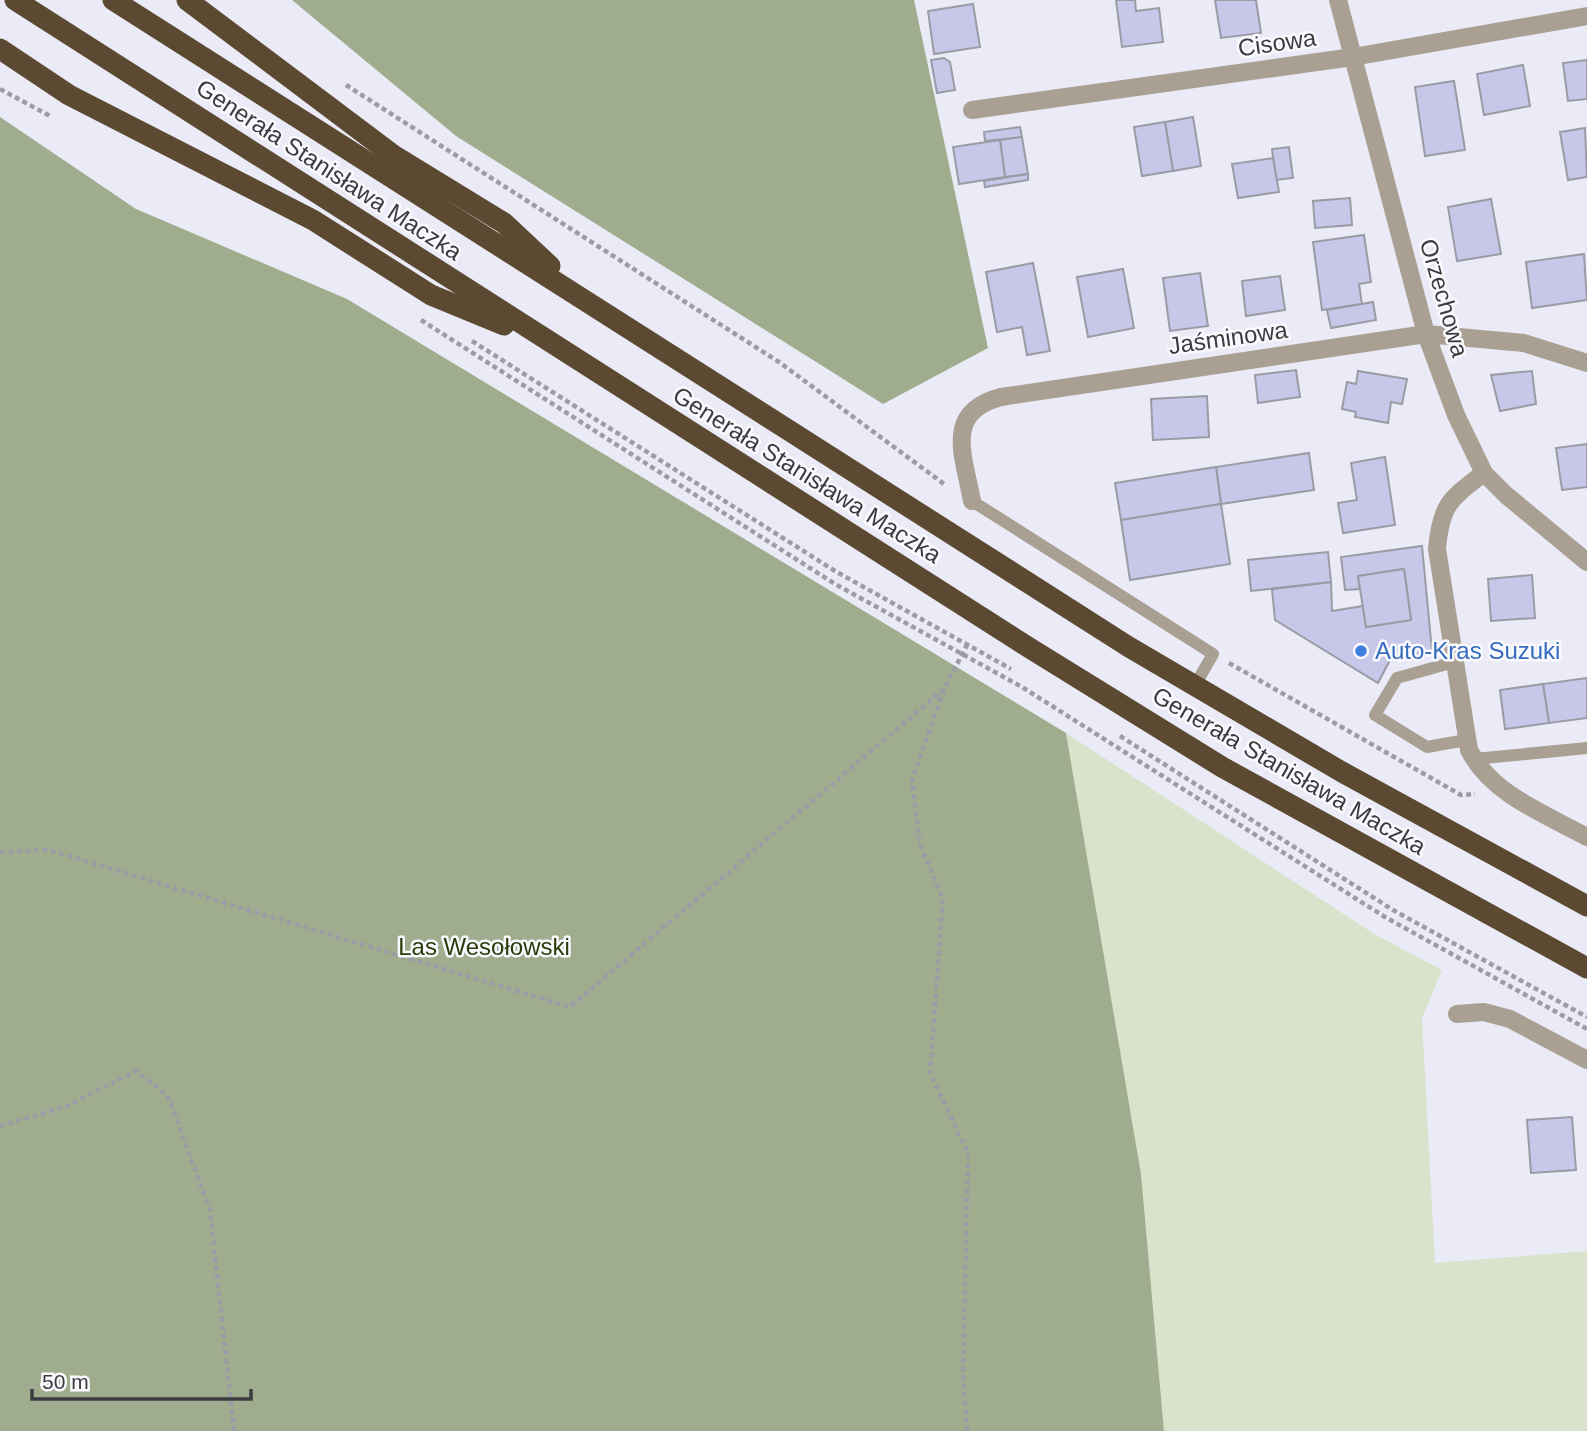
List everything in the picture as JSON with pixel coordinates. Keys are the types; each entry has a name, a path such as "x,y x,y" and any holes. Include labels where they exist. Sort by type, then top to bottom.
{"highway":[{"name":"Generała Stanisława Maczka","path":"15,0 981,617 1222,767 1587,968"},
{"name":"Generała Stanisława Maczka","path":"113,0 1194,687 1587,906"},
{"path":"187,0 393,155 504,223 585,299"},
{"path":"0,49 69,94 313,220 431,295 555,346"}],"street":[{"name":"Orzechowa","path":"1338,0 1426,334 1457,415 1484,473 1514,502 1587,562"},
{"name":"Cisowa","path":"972,110 1353,57 1587,16"},
{"name":"Jaśminowa","path":"972,501 961,436 962,424 978,404 987,400 1426,334 1524,343 1587,363"},
{"path":"1484,473 1454,496 1440,519 1437,549 1466,740 1474,759 1492,781 1587,837"},
{"path":"1457,1014 1484,1012 1510,1019 1587,1060"}],"lane":[{"path":"972,501 1213,654 1194,687"},
{"path":"1454,662 1397,678 1375,715 1427,747 1466,740"},
{"path":"1474,759 1587,747"}],"path":[{"path":"341,82 779,362 972,501"},
{"path":"0,89 57,120"},
{"path":"418,319 835,583 963,653 1385,917 1587,1029"},
{"path":"464,336 835,571 1015,671"},
{"path":"967,1431 963,1374 968,1153 930,1073 943,899 920,845 912,780 944,689 981,617"},
{"path":"1213,654 1461,795 1480,792 1492,781"},
{"path":"0,852 49,850 570,1007 944,689"},
{"path":"1109,730 1392,910 1587,1017"},
{"path":"0,1126 67,1106 136,1071 168,1096 210,1210 234,1431"}],"green space":[{"path":"292,0 914,0 988,348 883,404 456,136"},
{"name":"Las Wesołowski","path":"0,117 136,209 347,299 1066,733 1141,1174 1164,1431 0,1431"},
{"path":"1066,733 1376,935 1442,970 1422,1018 1435,1263 1587,1251 1587,1431 1164,1431 1141,1174"}],"building":[{"path":"1116,0 1135,0 1136,11 1159,8 1163,42 1122,47"},
{"path":"1215,0 1256,0 1261,33 1221,38"},
{"path":"973,4 980,47 934,54 928,11"},
{"path":"944,58 950,62 955,90 937,93 931,60"},
{"path":"1587,60 1587,99 1568,101 1563,63"},
{"path":"1523,65 1530,106 1484,115 1477,74"},
{"path":"1454,81 1465,150 1425,156 1415,87"},
{"path":"1193,117 1201,166 1173,171 1165,122"},
{"path":"1165,122 1173,171 1142,176 1134,127"},
{"path":"1020,127 1022,137 985,141 984,132"},
{"path":"1585,128 1587,177 1568,180 1560,132"},
{"path":"1022,137 1028,174 1005,177 1000,140"},
{"path":"1000,140 1005,177 959,184 953,147"},
{"path":"1289,147 1293,178 1276,180 1272,149"},
{"path":"1273,158 1279,192 1238,198 1232,164"},
{"path":"1028,174 1028,180 985,187 984,181"},
{"path":"1350,198 1352,225 1315,228 1313,201"},
{"path":"1491,199 1501,254 1457,261 1448,207"},
{"path":"1364,235 1371,282 1359,284 1362,304 1322,310 1313,242"},
{"path":"1584,254 1587,300 1532,308 1526,262"},
{"path":"1033,263 1050,351 1027,355 1022,327 997,332 986,272"},
{"path":"1123,269 1134,328 1088,337 1077,277"},
{"path":"1200,273 1208,326 1170,331 1163,278"},
{"path":"1280,276 1285,310 1246,316 1242,281"},
{"path":"1373,302 1376,320 1331,328 1327,310"},
{"path":"1296,370 1300,397 1258,403 1255,375"},
{"path":"1358,371 1407,379 1402,404 1391,402 1388,423 1355,417 1356,412 1342,409 1347,382 1356,384"},
{"path":"1532,371 1536,404 1500,411 1491,375"},
{"path":"1207,396 1209,437 1153,440 1151,399"},
{"path":"1587,444 1587,487 1562,490 1556,448"},
{"path":"1309,453 1314,490 1221,504 1216,467"},
{"path":"1385,457 1395,525 1343,533 1338,503 1357,500 1351,463"},
{"path":"1216,467 1221,504 1121,520 1115,483"},
{"path":"1221,504 1230,564 1130,580 1121,520"},
{"path":"1422,546 1432,651 1391,658 1378,683 1275,620 1272,589 1331,582 1332,611 1363,606 1366,627 1411,620 1404,569 1358,576 1360,589 1345,590 1341,557"},
{"path":"1328,552 1331,582 1251,591 1248,560"},
{"path":"1404,569 1411,620 1366,627 1358,576"},
{"path":"1532,575 1535,618 1491,621 1488,579"},
{"path":"1587,678 1587,718 1549,723 1543,684"},
{"path":"1543,684 1549,723 1505,729 1500,690"},
{"path":"1572,1117 1576,1170 1531,1173 1527,1120"}],"place":[{"name":"Auto-Kras Suzuki","path":"1361,651"}]}
